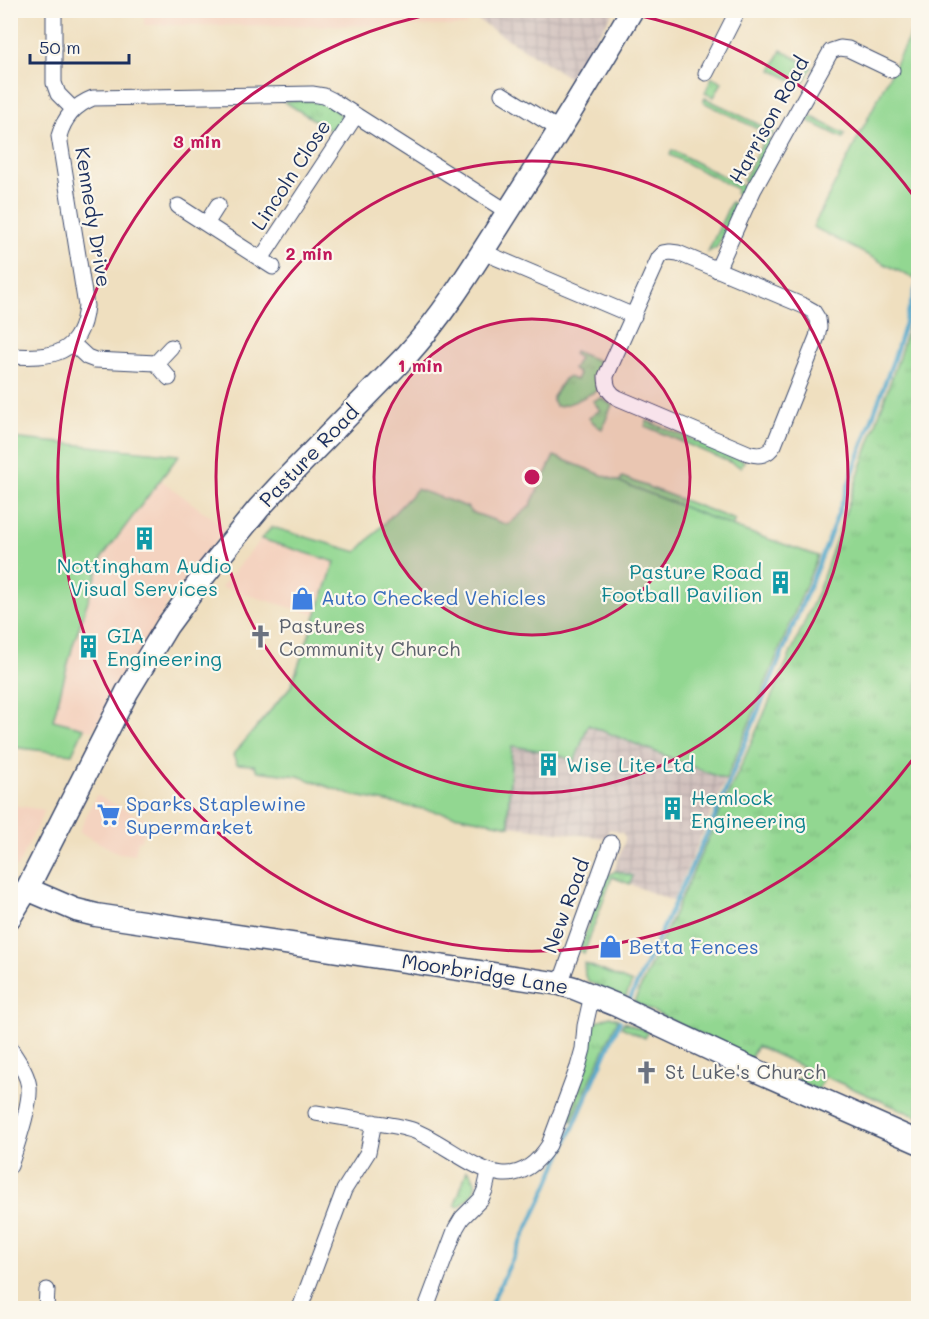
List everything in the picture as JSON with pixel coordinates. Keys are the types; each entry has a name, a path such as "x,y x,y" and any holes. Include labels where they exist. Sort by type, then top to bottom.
{"main road":[{"name":"Pasture Road","path":"11,916 127,692 167,626 206,573 259,508 424,336 461,287 632,10"},
{"name":"Moorbridge Lane","path":"27,889 76,910 96,915 560,984 592,995 918,1142"}],"street":[{"path":"54,10 54,83 58,94 73,109 84,101 98,97 312,94 324,96 508,212"},
{"path":"706,73 738,10"},
{"name":"Harrison Road","path":"717,270 754,189 831,51 840,48 848,49 892,70"},
{"path":"502,92 560,130"},
{"name":"Kennedy Drive","path":"72,343 81,327 86,306 59,136 63,123 73,109"},
{"name":"Lincoln Close","path":"178,206 267,263 356,115"},
{"path":"206,224 218,205"},
{"path":"483,252 634,316"},
{"path":"670,252 678,253 813,311 818,319 817,338 771,450 757,456 748,453 611,394 606,376 634,316 659,258 664,253 670,252"},
{"path":"10,356 50,356 63,351 72,343 87,357 95,360 156,363 169,378"},
{"path":"156,363 171,347"},
{"name":"New Road","path":"560,984 610,843"},
{"path":"328,1132 324,1115 402,1127 416,1132 489,1172 504,1175 521,1171 538,1159 549,1145 578,1067 592,995"},
{"path":"10,1048 26,1074 29,1088 27,1105 10,1166"},
{"path":"300,1308 344,1190 368,1152 374,1122"},
{"path":"426,1308 456,1228 462,1218 481,1200 489,1172"},
{"path":"46,1308 47,1290"}],"shaded area":[{"path":"144,10 468,11 467,26 144,25"},
{"path":"468,10 614,11 570,78 468,14"},
{"path":"161,480 227,529 170,600 93,731 53,721 73,645 103,556"},
{"path":"261,539 335,561 316,615 221,587"},
{"path":"588,724 726,780 673,901 612,877 625,840 622,833 610,829 605,838 510,826 508,814 512,746 548,752 575,761"},
{"path":"96,795 151,822 141,840 138,840 135,855 118,853 79,832"},
{"path":"11,805 45,810 17,868 11,866"}],"green space":[{"path":"918,19 918,265 914,279 813,227"},
{"path":"781,50 812,67 803,83 799,84 772,70"},
{"path":"712,77 722,82 714,97 705,93"},
{"path":"705,98 774,132 772,136 703,102"},
{"path":"283,101 307,101 328,106 341,115 340,129 337,134"},
{"path":"810,116 845,134 843,138 808,121"},
{"path":"766,137 771,142 749,184 743,181"},
{"path":"672,150 746,188 742,196 735,193 737,189 670,155"},
{"path":"731,202 737,205 717,247 708,252"},
{"path":"918,294 918,1117 808,1069 824,1077 818,1090 797,1081 803,1067 757,1046 750,1059 634,1002 819,589 899,357"},
{"path":"574,351 601,362 596,379 598,390 572,403 556,406 553,397 564,379 568,377 576,380 579,374 573,369 579,358 573,354"},
{"path":"601,398 612,405 602,429 589,418 600,410 593,401"},
{"path":"647,421 744,461 741,467 645,426"},
{"path":"11,438 179,455 103,556 73,645 53,720 84,728 72,754 11,747"},
{"path":"554,456 739,529 818,556 726,780 588,725 575,761 548,752 512,746 508,814 510,826 351,795 298,776 258,771 254,765 237,764 233,755 291,686 335,562 261,539 272,527 357,552 417,489 508,525 530,506"},
{"path":"622,477 735,520 732,526 619,482"},
{"path":"616,871 633,876 630,884 612,877 584,953 581,952 580,949 606,876"},
{"path":"584,963 632,983 625,998 589,982 585,976"},
{"path":"610,1016 618,1019 572,1121 570,1120 589,1058 594,1028 598,1021"},
{"path":"624,1022 648,1032 645,1038 621,1027"},
{"path":"467,1170 475,1181 474,1190 459,1207 455,1205"}],"waterway":[{"path":"630,999 715,816 827,544 894,358 918,281"},
{"path":"489,1308 542,1198 620,1021"}],"place":[{"name":"Nottingham Audio Visual Services","path":"144,538"},
{"name":"Pasture Road Football Pavilion","path":"780,583"},
{"name":"Auto Checked Vehicles","path":"303,598"},
{"name":"Pastures Community Church","path":"261,637"},
{"name":"GIA Engineering","path":"89,647"},
{"name":"Wise Lite Ltd","path":"548,765"},
{"name":"Hemlock Engineering","path":"673,809"},
{"name":"Sparks Staplewine Supermarket","path":"108,815"},
{"name":"Betta Fences","path":"611,947"},
{"name":"St Luke's Church","path":"647,1072"}]}
